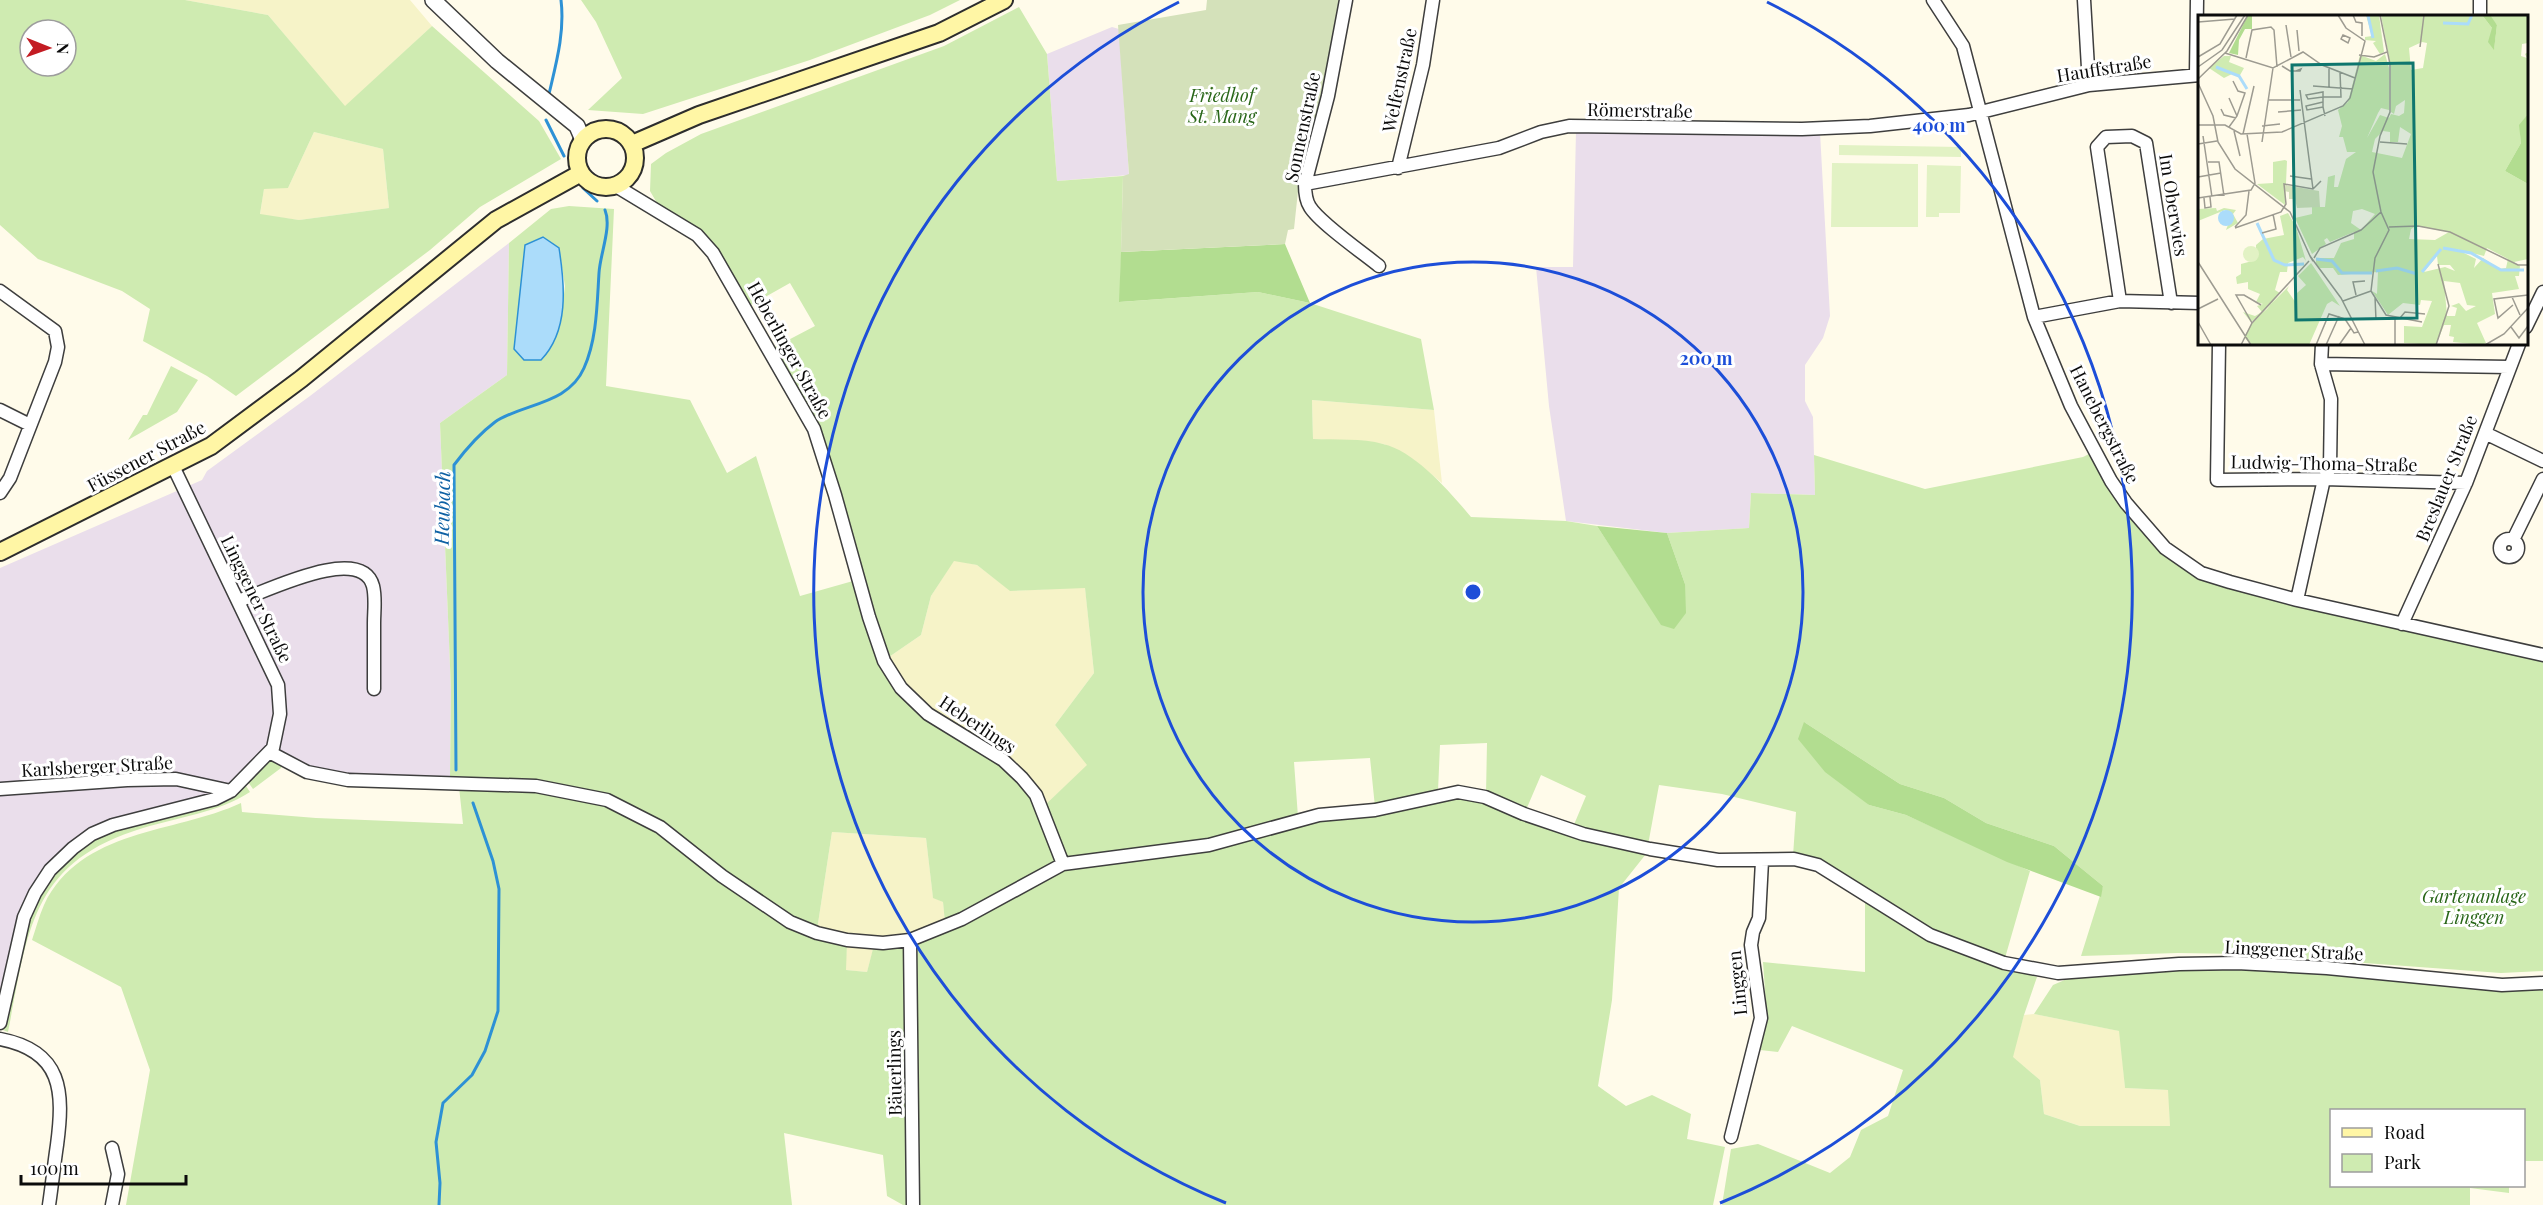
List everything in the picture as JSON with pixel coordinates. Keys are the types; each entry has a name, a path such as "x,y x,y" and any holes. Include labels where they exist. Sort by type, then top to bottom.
{"main road":[{"path":"632,144 699,115 939,33 1004,0"},
{"path":"610,129 624,135 632,144 635,162 630,176 616,186 604,187 590,182 581,173 577,156 583,140 594,131 610,129"},
{"name":"Füssener Straße","path":"0,552 210,447 301,379 496,220 581,173"}],"street":[{"path":"433,0 497,61 577,126 583,140"},
{"name":"Sonnenstraße","path":"1346,0 1328,96 1305,184 1309,206 1318,217 1379,266"},
{"name":"Welfenstraße","path":"1398,168 1423,65 1433,0"},
{"name":"Hanebergstraße","path":"1933,0 1964,46 2034,317 2071,406 2111,481 2126,503 2165,548 2201,573 2297,600 2543,655"},
{"path":"2084,0 2089,85"},
{"path":"2197,0 2198,75"},
{"name":"Hauffstraße","path":"1981,112 2089,85 2198,75"},
{"name":"Römerstraße","path":"1305,184 1499,148 1542,132 1569,126 1802,129 1920,122 1981,112"},
{"name":"Im Oberwies","path":"2120,301 2097,147 2106,137 2132,136 2146,143 2171,303"},
{"name":"Heberlinger Straße","path":"616,186 697,235 714,253 728,275 814,429 835,495 868,617"},
{"path":"0,291 55,330 58,347 55,362 10,478 0,493"},
{"path":"2528,323 2543,292"},
{"path":"2034,317 2120,301 2198,303"},
{"name":"Ludwig-Thoma-Straße","path":"2219,345 2217,480 2324,479 2466,483"},
{"path":"2297,600 2324,479 2330,468 2331,399 2321,364 2322,345"},
{"name":"Breslauer Straße","path":"2402,624 2466,483 2519,345"},
{"path":"2321,364 2509,367"},
{"path":"0,410 30,424"},
{"path":"2485,433 2543,461"},
{"name":"Linggener Straße","path":"173,466 278,685 280,714 271,753"},
{"path":"2513,540 2543,479"},
{"path":"238,601 316,572 343,568 362,571 369,578 375,594 374,689"},
{"name":"Heberlings","path":"868,617 884,661 903,691 928,714 1003,760 1036,795 1063,864"},
{"path":"0,1023 4,985 24,917 34,893 50,870 92,834 113,825 215,799 231,791 271,753 306,771 342,779 536,786 573,791 607,800 660,827 722,876 790,922 817,933 847,940 883,943 910,940 962,919 1063,864"},
{"name":"Karlsberger Straße","path":"0,789 127,780 177,779 231,791"},
{"name":"Linggener Straße","path":"1063,864 1209,845 1319,815 1375,810 1458,792 1485,797 1524,814 1583,834 1718,860 1794,859 1818,865 1930,935 2004,963 2042,971 2058,973 2179,964 2237,963 2327,968 2502,985 2543,983"},
{"name":"Linggen","path":"1731,1137 1761,1018 1751,945 1752,932 1759,918 1762,861"},
{"name":"Bäuerlings","path":"910,940 913,1205"},
{"path":"0,1039 18,1042 39,1055 56,1076 61,1111 52,1204"},
{"path":"111,1205 118,1174 112,1148"}],"shaded area":[{"path":"185,0 410,0 432,26 345,107 268,15"},
{"path":"1112,27 1119,29 1129,175 1057,181 1047,54"},
{"path":"1576,131 1820,132 1830,316 1823,338 1805,365 1805,401 1813,417 1815,495 1751,493 1749,528 1667,533 1566,521 1549,406 1536,267 1573,267"},
{"path":"314,132 383,149 389,208 299,220 260,215 264,188 288,188"},
{"path":"509,243 507,375 440,423 451,690 450,778 348,778 308,769 269,748 229,787 47,866 0,1005 0,568 202,480 207,471 310,396"},
{"path":"1312,400 1434,410 1442,483 1414,460 1384,444 1313,439"},
{"path":"954,560 977,565 1011,591 1085,587 1094,673 1055,725 1088,765 1044,806 903,685 886,659 921,635 931,596"},
{"path":"832,832 926,838 933,897 943,902 945,923 909,936 876,939 867,972 845,970 847,943 817,930"},
{"path":"2034,1014 2120,1031 2125,1088 2169,1090 2170,1126 2080,1126 2044,1114 2040,1080 2012,1057 2024,1015"}],"green space":[{"path":"0,0 185,0 268,15 345,106 432,26 539,121 561,159 480,207 430,250 236,396 207,376 143,341 150,309 122,291 38,259 0,225","holes":["314,132 383,149 389,208 299,220 260,214 264,189 288,188"]},
{"path":"581,0 960,0 930,15 810,60 643,114 588,110 622,78 596,22"},
{"name":"Friedhof St. Mang","path":"1207,0 1339,0 1322,95 1298,191 1294,229 1288,230 1285,244 1121,252 1123,176 1129,174 1118,25 1206,10"},
{"name":"Gartenanlage Linggen","path":"1019,7 1047,54 1057,181 1123,176 1120,302 1258,292 1310,303 1421,339 1434,410 1312,400 1313,439 1366,441 1395,448 1432,474 1471,517 1566,521 1597,526 1662,625 1685,584 1667,533 1749,528 1751,493 1815,495 1814,455 1925,489 2083,457 2091,453 2122,506 2162,554 2199,577 2272,600 2543,659 2543,971 2501,973 2241,954 2081,956 2103,886 2054,846 1986,823 1944,798 1900,784 1804,722 1869,805 1906,815 2030,871 2005,958 1932,932 1793,856 1796,812 1722,794 1659,785 1648,845 1573,827 1586,796 1541,775 1526,810 1486,794 1487,743 1440,745 1438,791 1375,807 1370,758 1294,762 1298,817 1209,842 1067,860 1044,806 1087,765 1055,725 1094,673 1085,588 1010,591 977,565 954,561 931,596 921,635 886,659 841,494 773,348 815,326 790,283 749,306 731,273 657,203 650,191 651,164 701,134 944,46"},
{"path":"1839,145 1961,147 1961,157 1839,155"},
{"path":"1832,163 1918,164 1918,227 1831,227"},
{"path":"1927,165 1961,166 1960,213 1939,213 1939,217 1926,217"},
{"path":"569,206 614,209 606,386 690,400 727,473 756,456 800,596 853,581 897,693 1001,762 1034,797 1059,862 945,923 943,902 933,898 926,838 832,832 817,930 791,919 608,797 450,778 451,690 440,423 507,375 509,243 551,209","holes":["525,245 559,248 565,286 561,319 514,349"]},
{"path":"1285,244 1310,303 1258,292 1119,302 1121,252"},
{"path":"171,366 198,380 177,412 128,440 143,415 147,415"},
{"path":"1597,526 1667,533 1685,584 1686,613 1674,629 1661,625"},
{"path":"1804,722 1900,784 1944,798 1986,823 2054,846 2103,886 2101,897 2007,862 1906,815 1869,805 1825,772 1798,739"},
{"path":"271,759 283,764 281,768 253,789 248,782"},
{"path":"246,786 250,792 224,805 143,828 106,842 77,860 56,881 41,905 30,932 8,1032 3,1030 28,918 52,872 94,838 114,829 233,794"},
{"path":"459,787 535,790 606,804 658,830 755,903 847,943 846,970 867,972 874,945 906,944 909,1205 903,1205 887,1196 883,1155 784,1133 792,1205 126,1205 150,1070 121,987 32,940 44,905 60,880 81,861 105,847 241,803 242,812 316,818 463,824"},
{"path":"1458,796 1471,797 1646,854 1619,888 1612,1000 1598,1086 1626,1106 1652,1095 1691,1114 1687,1139 1725,1147 1713,1205 916,1205 913,942 1063,868"},
{"path":"1865,899 1928,939 1964,955 2037,977 2013,1057 2040,1080 2044,1114 2080,1126 2170,1126 2168,1090 2125,1088 2119,1031 2034,1014 2053,985 2074,976 2236,968 2543,988 2543,1161 2525,1161 2525,1109 2330,1109 2330,1187 2509,1187 2509,1193 2470,1188 2470,1205 1722,1205 1731,1149 1758,1144 1830,1173 1850,1157 1861,1130 1888,1116 1903,1070 1792,1026 1778,1052 1760,1050 1767,1019 1763,962 1865,972"}],"water":[{"path":"543,237 559,248 563,277 561,322 550,348 541,360 524,360 514,349 525,245"}],"waterway":[{"name":"Heubach","path":"549,94 561,36 561,0"},
{"name":"Heubach","path":"546,120 564,156"},
{"name":"Heubach","path":"583,188 597,201"},
{"name":"Heubach","path":"456,770 454,465 473,442 495,422 556,396 577,380 592,345 596,321 600,266 607,224 605,210"},
{"name":"Heubach","path":"439,1205 440,1183 436,1142 443,1103 472,1075 485,1051 498,1011 499,889 493,861 473,803"}]}
